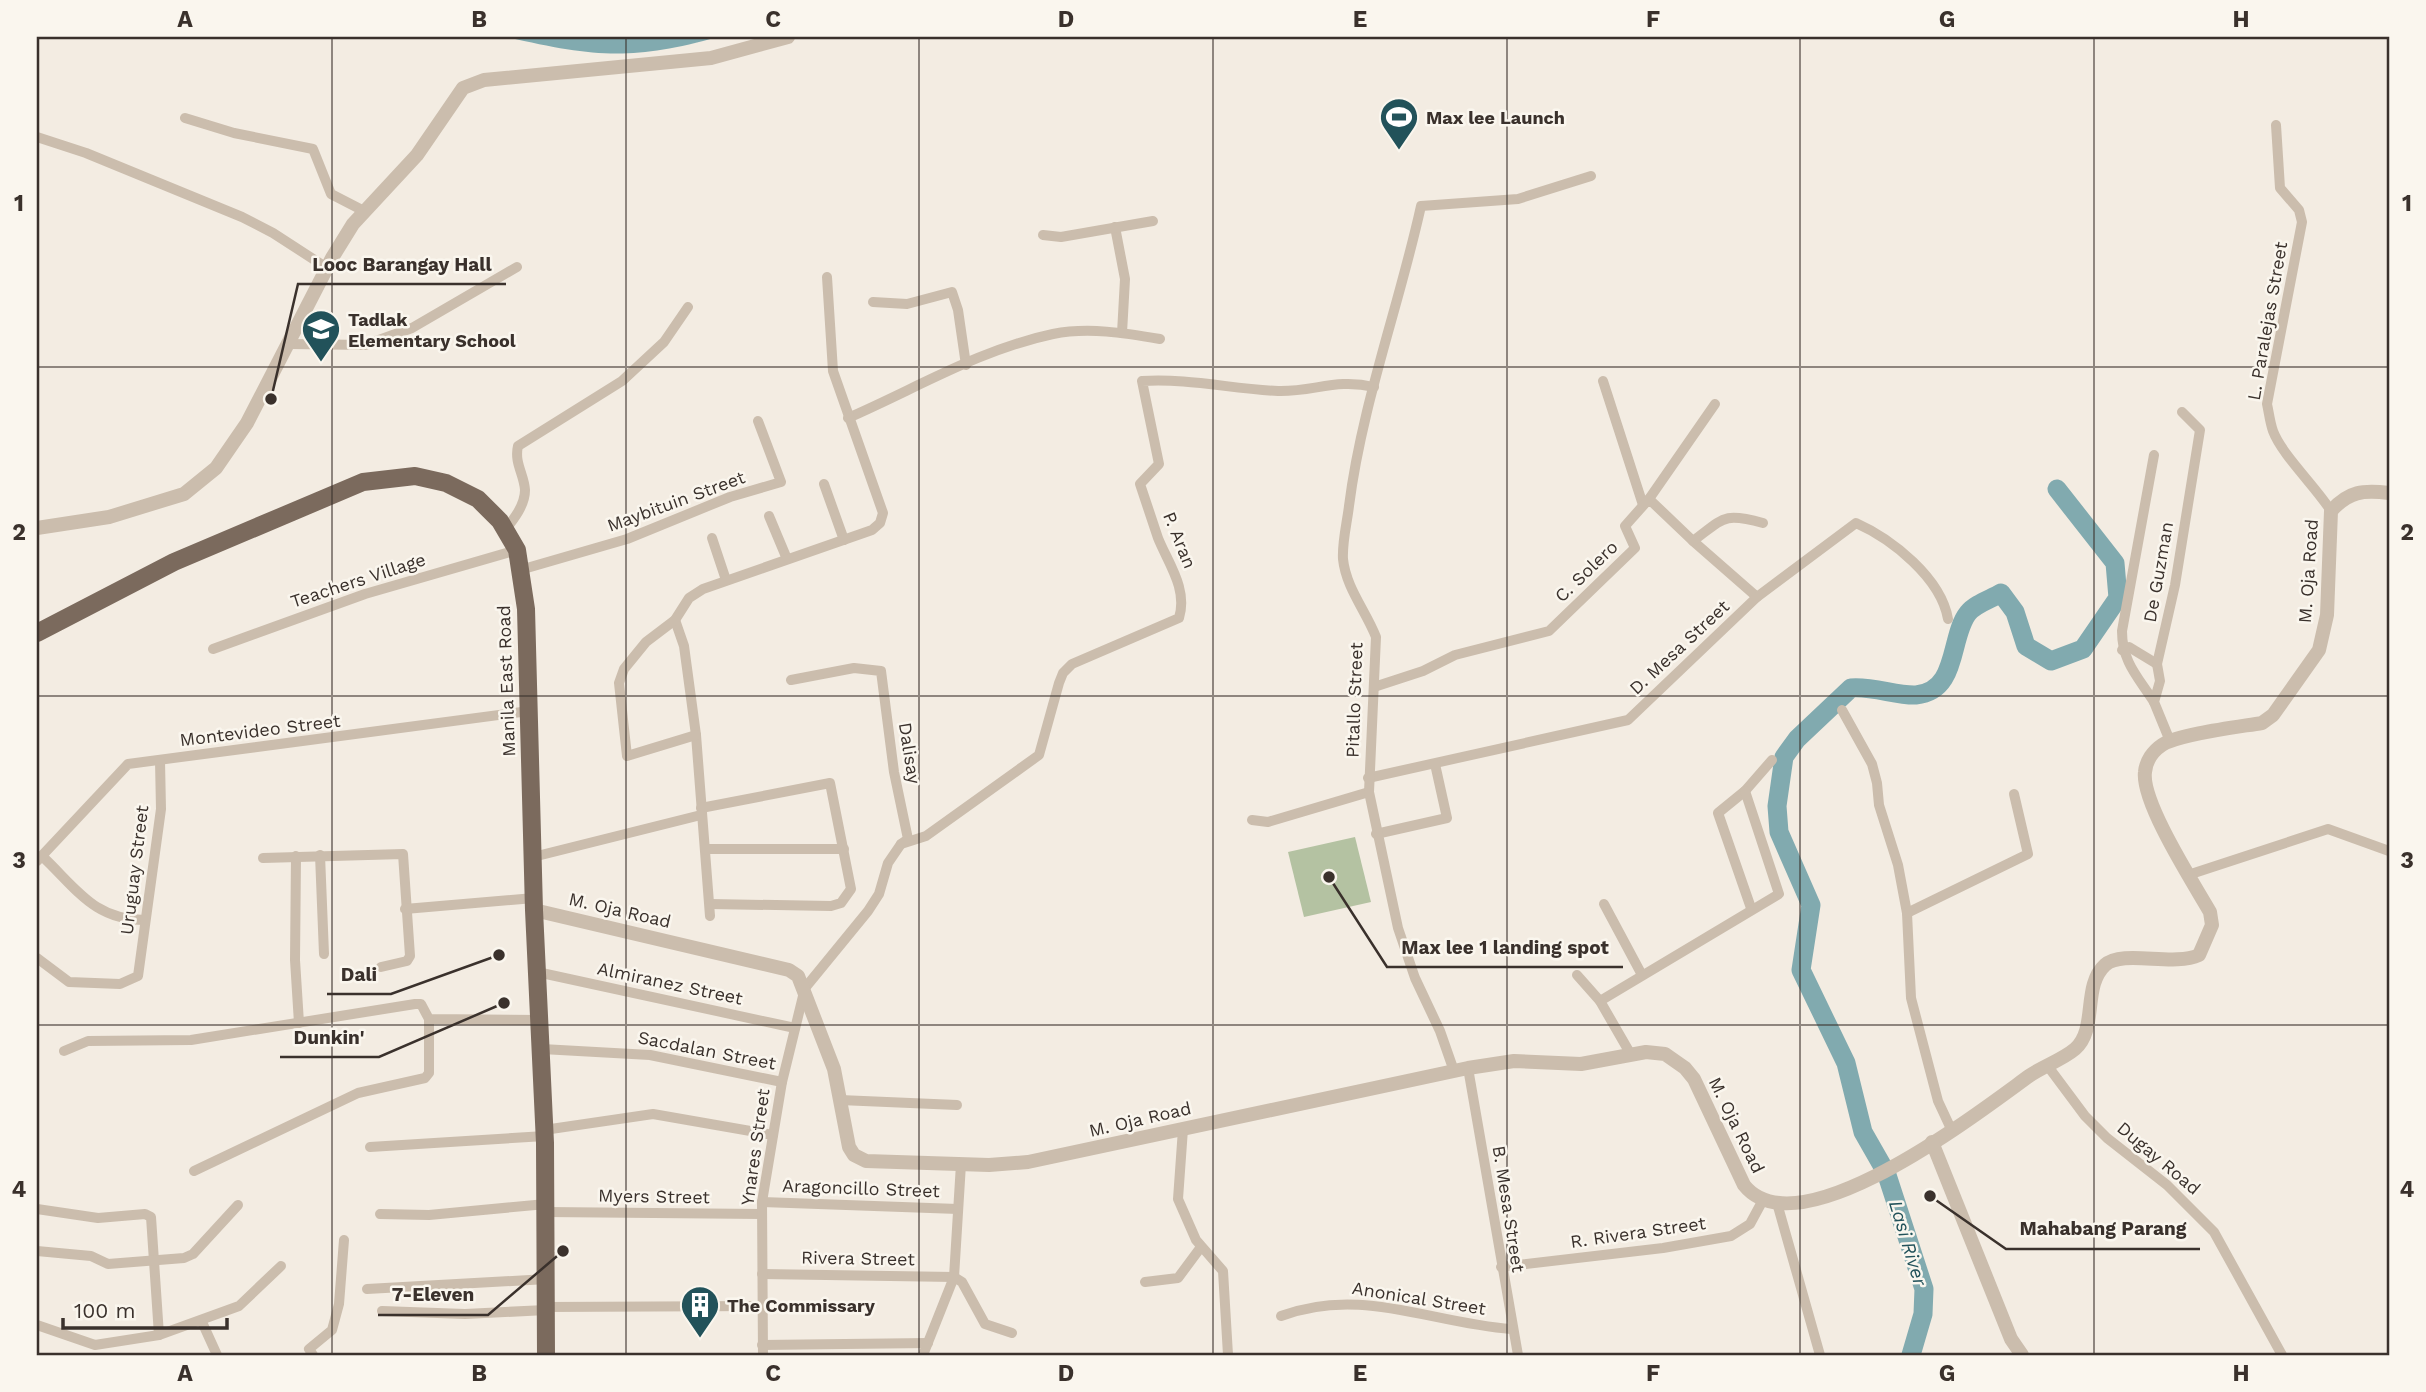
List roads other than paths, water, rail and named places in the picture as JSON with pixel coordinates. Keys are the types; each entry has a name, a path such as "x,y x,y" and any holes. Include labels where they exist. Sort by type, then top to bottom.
{"main road":[{"name":"Manila East Road","path":"37,633 174,562 363,482 415,476 446,483 478,499 505,530 517,550 526,609 534,904 545,1133 546,1355"}],"street":[{"path":"37,528 109,517 184,494 216,468 247,423 327,268 364,211 416,155 463,88 484,80 711,58 788,37"},
{"path":"186,118 234,133 313,149 331,194 364,211"},
{"name":"L. Paralejas Street","path":"2276,125 2280,188 2299,210 2302,222 2267,404 2273,431 2279,443 2317,488 2331,511"},
{"path":"37,137 86,153 242,217 273,233 327,268"},
{"name":"Pitallo Street","path":"1461,1070 1415,978 1398,928 1368,792 1376,637 1367,615 1348,583 1343,557 1354,470 1374,387 1404,283 1421,206 1518,200 1591,176"},
{"path":"1043,235 1061,237 1153,221"},
{"path":"1115,227 1125,279 1122,333"},
{"path":"290,344 365,345 412,328 517,267"},
{"path":"696,735 627,756 619,683 624,669 646,642 675,620 690,598 703,589 872,530 880,523 883,513 833,371 827,277"},
{"path":"873,302 907,304 952,292 958,310 966,365"},
{"path":"505,530 518,513 525,491 516,456 518,446 622,381 664,342 688,307"},
{"path":"848,418 1006,348 1053,334 1122,333 1160,339"},
{"name":"P. Aran","path":"905,841 926,836 1039,754 1059,683 1063,673 1072,664 1179,618 1182,610 1178,579 1159,538 1140,484 1159,464 1142,382 1175,379 1280,391 1351,381 1374,387"},
{"path":"1603,381 1646,502 1757,597"},
{"path":"1646,502 1715,404"},
{"name":"De Guzman","path":"2170,741 2154,702 2160,681 2157,664 2175,585 2200,430 2182,412"},
{"name":"Maybituin Street","path":"520,570 639,535 730,497 781,482 758,421"},
{"path":"2154,455 2122,631 2122,650 2130,669 2154,702"},
{"path":"824,484 844,540"},
{"name":"M. Oja Road","path":"2170,741 2262,723 2273,715 2319,650 2325,625 2331,511 2346,496 2355,493 2389,493"},
{"name":"C. Solero","path":"1374,687 1423,671 1455,655 1549,631 1635,548 1625,526 1646,502"},
{"path":"769,516 787,559"},
{"path":"1693,541 1726,517 1736,516 1763,523"},
{"name":"D. Mesa Street","path":"1368,778 1628,720 1757,597 1856,523 1870,529 1919,567 1946,605 1948,619"},
{"path":"712,538 726,580"},
{"name":"Teachers Village","path":"213,649 365,594 517,550"},
{"path":"675,620 684,646 696,735 710,916"},
{"path":"2122,650 2129,647 2157,664"},
{"name":"Dalisay","path":"791,680 854,668 881,671 905,841"},
{"path":"1842,710 1872,764 1907,913 1912,998 1938,1101 1952,1131"},
{"name":"Montevideo Street","path":"39,859 118,771 128,764 529,711"},
{"path":"1820,1355 1770,1202 1843,1192 1952,1131 2075,1049 2084,1038 2095,984 2103,967 2122,959 2184,961 2199,955 2212,925 2210,912 2155,811 2144,774 2152,754 2170,741"},
{"path":"1751,908 1718,813 1745,791 1772,760"},
{"name":"Uruguay Street","path":"37,958 69,982 120,984 138,976 161,809 160,761"},
{"path":"1376,834 1447,818 1435,764"},
{"path":"533,857 701,812 830,783 851,889 841,903 831,906 710,904"},
{"path":"1600,1001 1751,908 1779,894 1745,791"},
{"path":"1252,820 1268,822 1368,792"},
{"path":"1907,913 2028,854 2014,794"},
{"path":"2188,874 2329,829 2389,851"},
{"path":"805,989 868,911 882,885 888,863 905,841"},
{"path":"705,849 844,849"},
{"path":"263,858 403,854 410,956 407,961 381,967"},
{"path":"320,855 324,954"},
{"path":"296,856 295,960 299,1023"},
{"path":"39,859 99,910 121,920 145,920"},
{"path":"405,909 534,904"},
{"name":"M. Oja Road","path":"534,904 789,970 798,976 834,1069 844,1133 853,1155 873,1163 1028,1162 1514,1061 1581,1064 1630,1053 1665,1054 1685,1068 1703,1093 1744,1185 1752,1196 1770,1202"},
{"path":"1604,904 1642,975"},
{"name":"Almiranez Street","path":"537,972 795,1027"},
{"path":"1577,975 1600,1001 1630,1053"},
{"name":"Ynares Street","path":"762,1350 762,1202 782,1082 805,989"},
{"path":"64,1051 88,1041 191,1040 421,1004 429,1019 429,1073 425,1078 358,1093 194,1171"},
{"path":"429,1019 540,1020"},
{"name":"Sacdalan Street","path":"542,1049 650,1055 782,1082"},
{"name":"Dugay Road","path":"2048,1065 2085,1116 2107,1138 2167,1185 2214,1232 2282,1355"},
{"name":"B. Mesa Street","path":"1461,1070 1518,1355"},
{"path":"840,1100 957,1104"},
{"path":"370,1147 545,1133 653,1114 773,1135"},
{"path":"1183,1129 1178,1199 1201,1247 1223,1271 1228,1355"},
{"path":"1932,1142 2011,1339 2022,1355"},
{"path":"923,1355 954,1277 961,1164"},
{"name":"Aragoncillo Street","path":"762,1202 958,1209"},
{"name":"R. Rivera Street","path":"1501,1267 1663,1248 1731,1236 1750,1224 1770,1202"},
{"path":"37,1251 91,1256 108,1264 154,1261 193,1254 238,1205"},
{"name":"Myers Street","path":"380,1214 429,1215 546,1208 762,1214"},
{"path":"37,1209 98,1218 145,1214 151,1217 159,1335"},
{"path":"313,1355 309,1349 332,1330 339,1304 344,1240"},
{"path":"1145,1282 1178,1278 1201,1247"},
{"path":"37,1325 95,1345 159,1335 202,1322 239,1306 281,1266"},
{"name":"Rivera Street","path":"762,1274 954,1277"},
{"path":"954,1277 962,1282 985,1324 1012,1333"},
{"path":"367,1289 547,1279"},
{"name":"Anonical Street","path":"1280,1316 1306,1307 1338,1302 1368,1303 1484,1327 1511,1329"},
{"path":"382,1311 465,1314 546,1308 762,1306"},
{"path":"202,1322 217,1355"},
{"path":"762,1350 928,1343"}],"water":[{"path":"507,37 718,37 661,50 612,53 564,49"}],"waterway":[{"path":"1883,1167 1863,1132 1846,1063 1801,970 1811,905 1779,832 1777,806 1784,757 1797,739 1851,688 1916,695 1930,691 1940,684 1968,613 2001,593 2015,612 2026,646 2051,661 2083,649 2118,598 2115,563 2057,489"},
{"name":"Lasi River","path":"1886,1172 1924,1289 1923,1314 1911,1355"}],"place":[{"name":"Max lee Launch","path":"1399,151"},
{"name":"Tadlak Elementary School","path":"321,363"},
{"name":"Looc Barangay Hall","path":"271,399"},
{"name":"Max lee 1 landing spot","path":"1329,877"},
{"name":"Dali","path":"499,955"},
{"name":"Dunkin'","path":"504,1003"},
{"name":"Mahabang Parang","path":"1930,1196"},
{"name":"7-Eleven","path":"563,1251"},
{"name":"The Commissary","path":"700,1339"}]}
